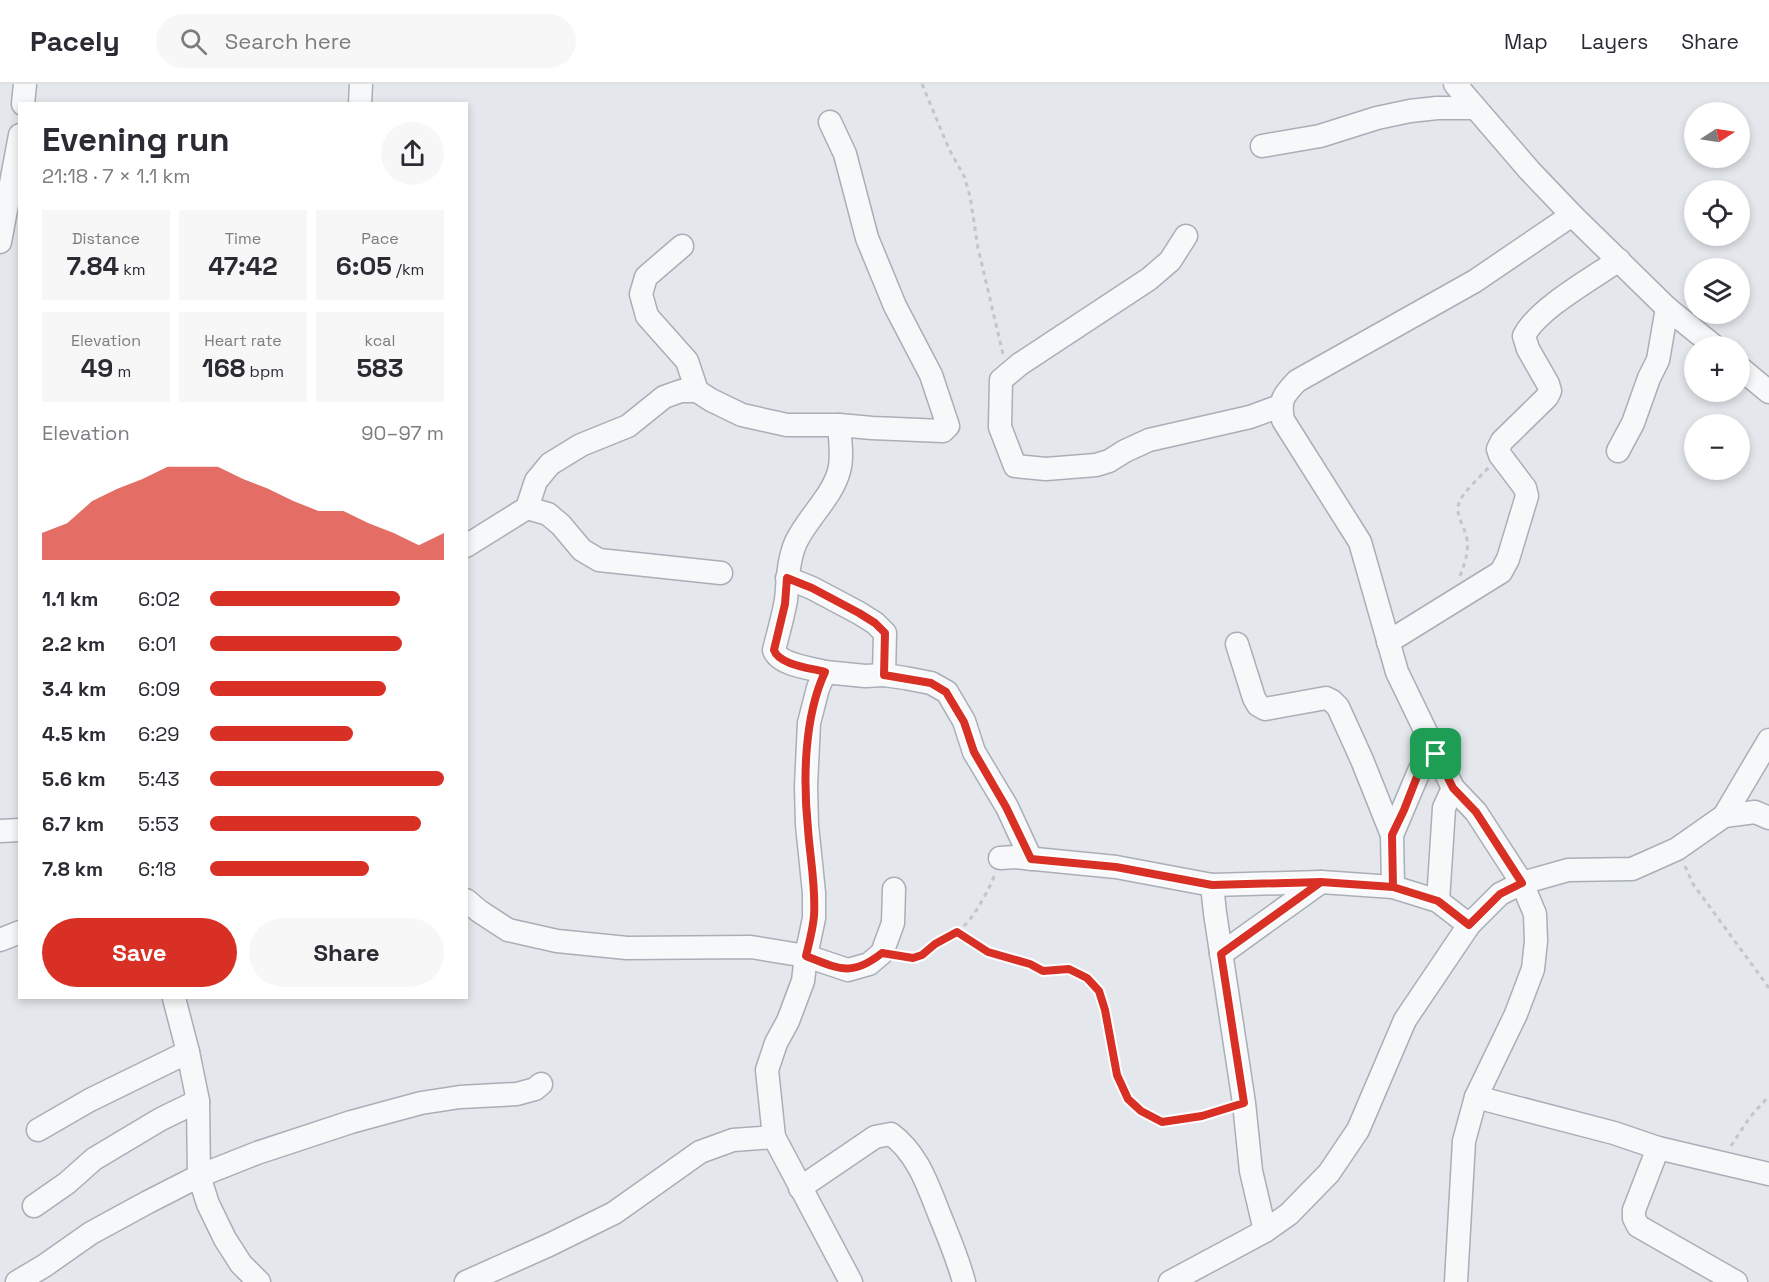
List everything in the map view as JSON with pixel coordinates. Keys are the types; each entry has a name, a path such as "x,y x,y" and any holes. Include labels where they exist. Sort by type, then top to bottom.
{"street":[{"path":"23,102 25,84"},
{"path":"360,102 361,84"},
{"path":"1455,84 1530,171 1572,215 1667,308 1702,336"},
{"path":"1262,146 1320,136 1377,118 1410,111 1474,108"},
{"path":"468,545 527,508 536,481 550,464 582,445 628,426 664,396 681,391 697,391 742,415 788,425 839,425 872,429 943,431 948,426 931,375 895,306 867,238 845,154 830,122"},
{"path":"0,242 18,146"},
{"path":"1456,1282 1464,1141 1476,1097 1516,1014 1533,969 1536,914 1522,883 1476,812 1453,788 1397,672 1360,542 1283,420 1280,406 1283,397 1297,381 1475,281 1572,215"},
{"path":"1186,236 1170,261 1149,279 1020,364 1001,380 1000,427 1016,466 1046,469 1096,465 1109,461 1149,440 1250,417 1280,406"},
{"path":"682,246 646,277 640,294 647,316 687,361 697,391"},
{"path":"1388,642 1501,572 1508,559 1527,496 1525,488 1498,449 1502,441 1547,397 1550,391 1528,349 1524,336 1529,326 1566,296 1619,260"},
{"path":"1618,451 1633,423 1658,360 1667,308"},
{"path":"1750,376 1769,392"},
{"path":"839,425 840,469 834,486 814,512 796,542 790,560 785,604 774,650 776,655 782,660 825,672 865,676 884,675 931,683 946,692 964,722 974,752 1006,807 1031,859"},
{"path":"527,508 548,514 561,525 582,550 599,561 721,573"},
{"path":"787,578 812,588 875,623 885,633 884,675"},
{"path":"1237,645 1254,698 1265,710 1326,698 1332,700 1338,707 1392,835 1393,887"},
{"path":"825,672 818,688 809,723 806,786 814,918 803,981 767,1070 774,1137 851,1282"},
{"path":"1170,1282 1264,1231 1289,1214 1329,1173 1358,1130 1405,1020 1469,925 1500,894 1522,883 1568,870 1632,869 1677,849 1724,816 1769,740"},
{"path":"1392,835 1420,769 1436,754"},
{"path":"1438,901 1444,808 1453,788"},
{"path":"1724,816 1755,812 1769,818"},
{"path":"0,831 18,830"},
{"path":"1000,858 1015,857 1116,867 1212,885 1321,882 1393,887 1438,901 1469,925"},
{"path":"1221,954 1321,882"},
{"path":"1212,885 1244,1103 1251,1171 1264,1231"},
{"path":"468,902 479,912 508,930 557,941 627,948 751,947 806,956 848,970 869,964 882,953 893,923 894,889"},
{"path":"0,940 18,933"},
{"path":"174,999 198,1101 199,1176 208,1204 225,1239 241,1264 259,1282"},
{"path":"38,1130 90,1100 188,1052"},
{"path":"17,1282 91,1233 199,1176 257,1153 360,1119 431,1101 460,1096 524,1092 535,1089 541,1084"},
{"path":"1476,1097 1614,1133 1658,1148 1769,1174"},
{"path":"34,1206 67,1183 94,1159 161,1119 198,1101"},
{"path":"800,1188 875,1137 891,1134 904,1143 923,1173 958,1260 964,1282"},
{"path":"466,1282 614,1213 700,1152 733,1140 774,1137"},
{"path":"1658,1148 1634,1210 1634,1218 1638,1226 1736,1282"}],"path":[{"path":"922,84 949,149 964,176 970,196 978,248 1003,357 1001,380"},
{"path":"1448,604 1466,560 1466,536 1459,516 1459,501 1500,455"},
{"path":"1677,849 1693,884 1769,988"},
{"path":"882,953 913,958 922,955 935,944 957,932 969,922 992,882 1000,858"},
{"path":"957,932 988,952 1030,964 1043,971 1069,969 1087,978 1099,991 1102,1000 1117,1075 1128,1099 1141,1111 1162,1122 1202,1116 1244,1103"},
{"path":"1722,1163 1750,1117 1769,1096"}],"route":[{"path":"1436,754 1420,769 1392,835 1393,887 1321,882 1212,885 1116,867 1031,859 1006,807 974,752 964,722 946,692 931,683 884,675 885,633 875,623 859,613 812,588 787,578 785,604 774,650 776,655 782,660 825,672 818,688 809,723 806,786 814,918 806,956 848,970 869,964 882,953 913,958 922,955 935,944 957,932 988,952 1030,964 1043,971 1069,969 1087,978 1099,991 1105,1010 1117,1075 1128,1099 1141,1111 1162,1122 1202,1116 1244,1103 1221,954 1321,882 1357,884 1393,887 1438,901 1469,925 1500,894 1522,883 1476,812 1453,788 1436,754"}]}
